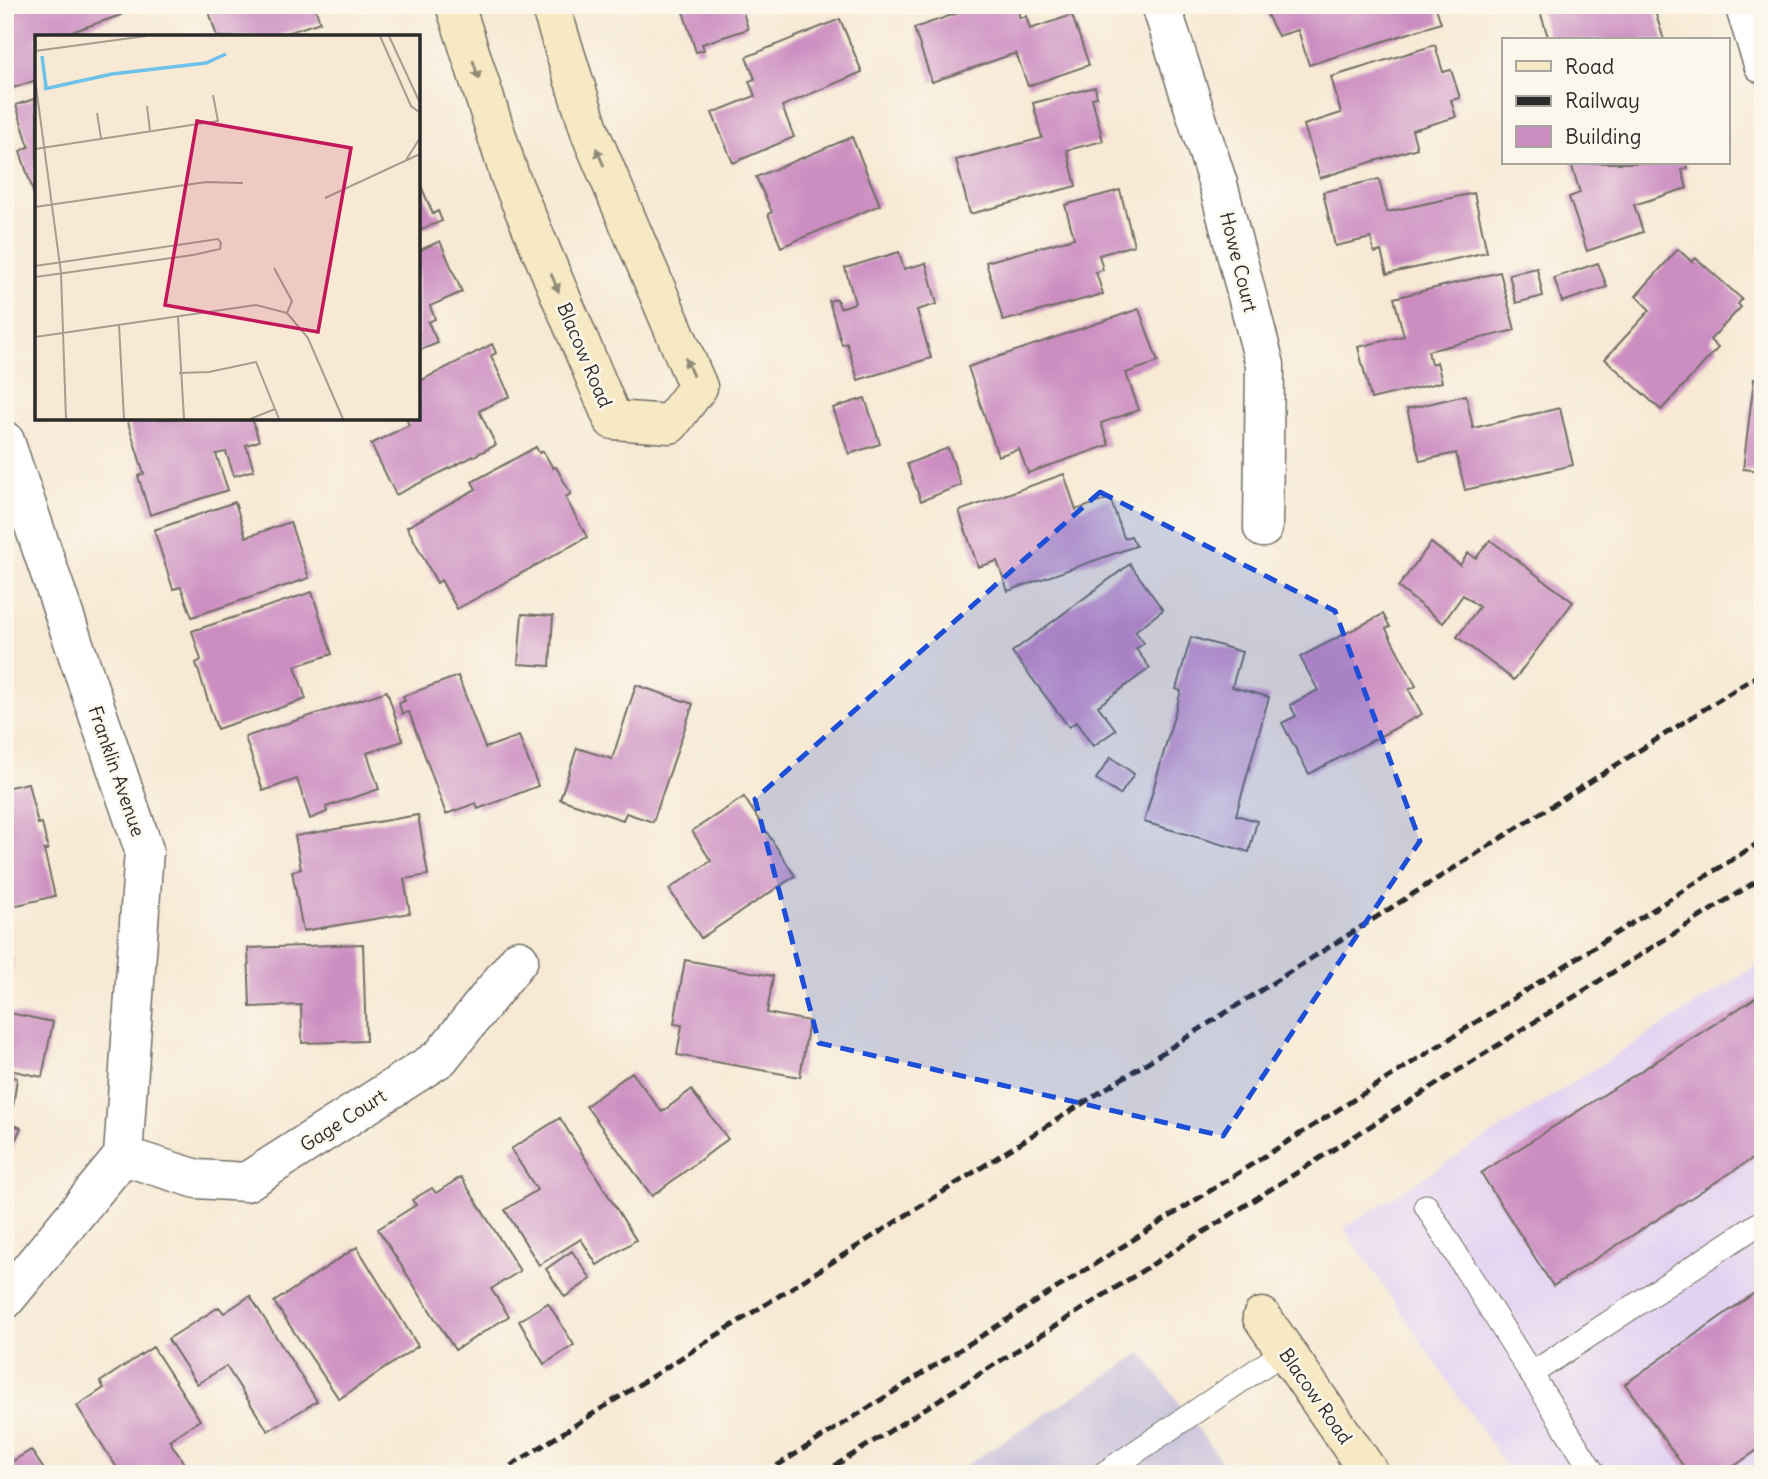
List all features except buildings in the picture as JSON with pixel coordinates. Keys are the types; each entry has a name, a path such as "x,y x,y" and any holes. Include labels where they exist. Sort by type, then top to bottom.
{"street":[{"name":"Blacow Road","path":"455,5 510,177 613,420 670,424 698,387 591,135 550,5"},
{"name":"Howe Court","path":"1161,5 1219,184 1265,365 1263,528"},
{"path":"1744,5 1763,64"},
{"name":"Franklin Avenue","path":"5,441 144,850 122,1156"},
{"name":"Gage Court","path":"122,1156 197,1179 246,1182 440,1058 519,959"},
{"path":"5,1300 122,1156"},
{"name":"Blacow Road","path":"1262,1317 1370,1474"}],"lane":[{"path":"1426,1206 1594,1474"},
{"path":"1531,1374 1763,1221"},
{"path":"1102,1474 1285,1351"}],"highlighted area":[{"path":"1100,492 1335,611 1420,841 1223,1136 819,1043 755,799"}],"shaded area":[{"path":"1763,962 1763,1474 1511,1474 1344,1228"},
{"path":"1142,1353 1231,1474 952,1474"}],"railway":[{"path":"498,1474 1763,672"},
{"path":"764,1474 1763,840"},
{"path":"822,1474 1763,877"}]}
